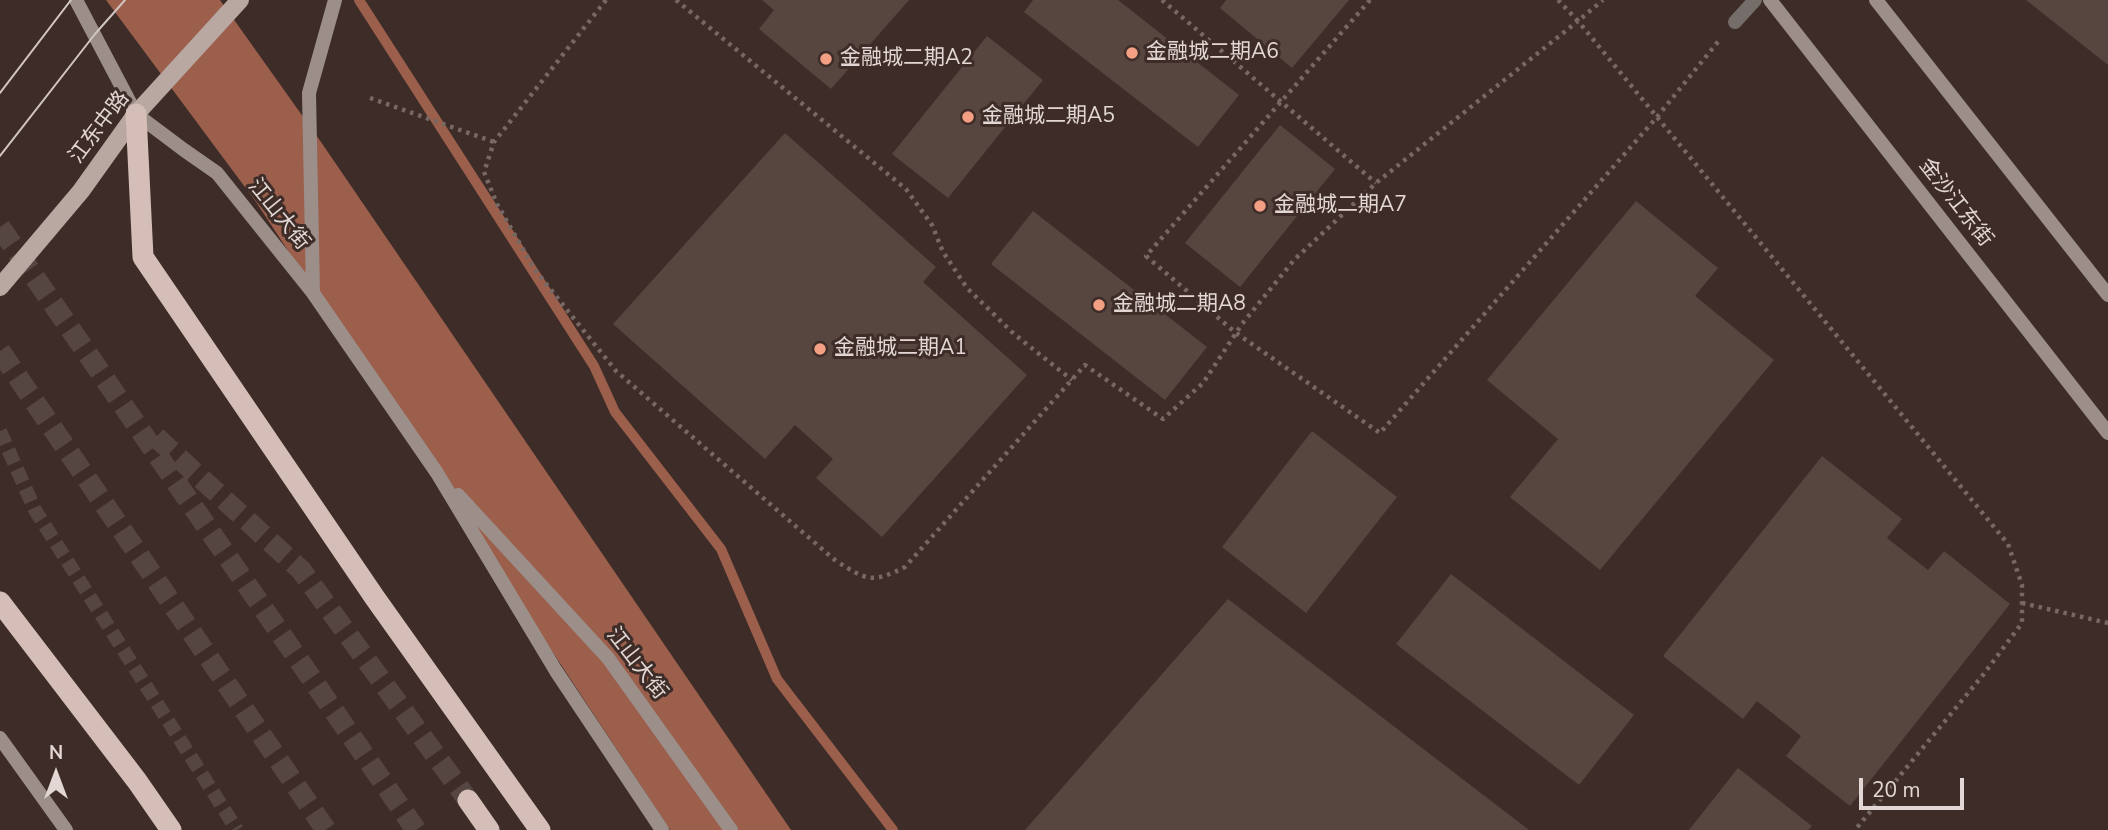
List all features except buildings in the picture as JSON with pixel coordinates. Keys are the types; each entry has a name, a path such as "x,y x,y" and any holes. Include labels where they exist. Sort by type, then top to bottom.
{"highway":[{"path":"136,114 143,257 375,598 540,830"},
{"path":"0,602 172,830"},
{"path":"468,800 489,830"}],"main road":[{"name":"江山大街","path":"76,0 136,114 218,173 313,293 437,473 556,671 662,830"},
{"name":"江东中路","path":"0,287 81,191 136,114 240,0"},
{"path":"313,293 309,93 335,0"},
{"name":"金沙江东街","path":"1769,0 2108,433"},
{"path":"1876,0 2108,295"},
{"name":"江山大街","path":"437,473 608,658 731,830"},
{"path":"0,738 66,830"}],"street":[{"path":"1735,22 1755,0"}],"path":[{"path":"606,0 494,142 484,172 498,204 535,270 616,371 836,561 862,577 884,577 905,567 1085,365 1163,419 1203,383 1237,332 1294,260 1376,183 1603,0"},
{"path":"676,0 906,189 932,225 943,252 967,288 1014,334 1072,380"},
{"path":"1162,0 1376,183"},
{"path":"1370,0 1146,256 1237,332 1380,433 1657,117 1735,22"},
{"path":"1558,0 2008,544 2022,585 2022,623 1855,830"},
{"path":"370,98 494,142"},
{"path":"2022,603 2108,623"}],"shaded area":[{"path":"106,0 220,0 321,142 791,830 670,830 256,202"}],"waterway":[{"path":"359,0 594,366 615,412 721,549 777,679 893,830"}],"tunnel":[{"path":"0,227 416,830"},
{"path":"0,351 326,830"},
{"path":"0,431 35,510 237,830"},
{"path":"156,437 301,570 468,800"}],"tram line":[{"path":"0,93 71,0"},
{"path":"0,156 95,34 125,0"}],"place":[{"name":"金融城二期A6","path":"1132,53"},
{"name":"金融城二期A2","path":"826,59"},
{"name":"金融城二期A5","path":"968,117"},
{"name":"金融城二期A7","path":"1260,206"},
{"name":"金融城二期A8","path":"1099,305"},
{"name":"金融城二期A1","path":"820,349"}]}
